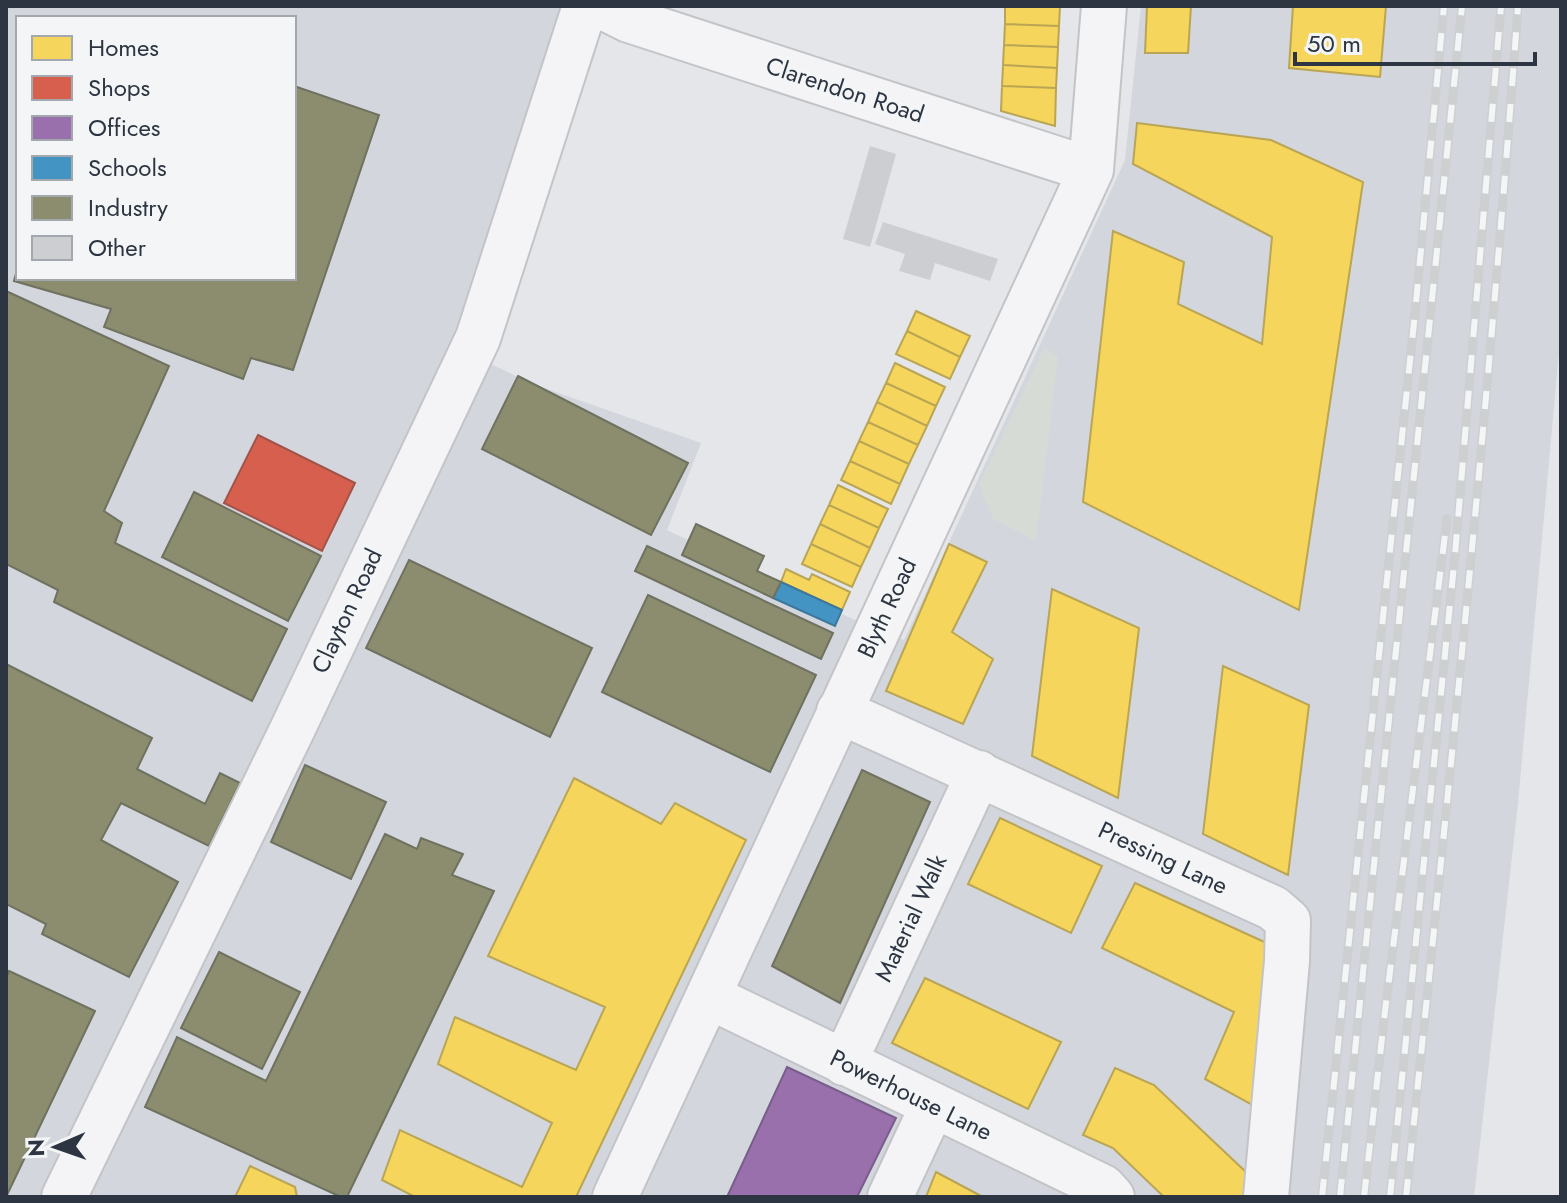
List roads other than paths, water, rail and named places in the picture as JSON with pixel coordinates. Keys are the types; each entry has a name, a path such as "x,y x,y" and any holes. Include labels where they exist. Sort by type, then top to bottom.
{"street":[{"name":"Clayton Road","path":"64,1197 292,730 478,338 585,6"},
{"name":"Clarendon Road","path":"601,6 629,20 1091,170"},
{"name":"Blyth Road","path":"615,1197 1091,170 1104,6"},
{"name":"Pressing Lane","path":"839,711 1273,908 1288,921 1266,1197"},
{"name":"Material Walk","path":"844,1063 979,773"},
{"name":"Powerhouse Lane","path":"708,996 1103,1187 1112,1197"},
{"path":"890,1197 933,1105"}],"railway":[{"path":"1322,1197 1415,313 1444,6"},
{"path":"1340,1197 1462,6"},
{"path":"1390,1197 1455,555 1501,6"},
{"path":"1406,1197 1481,453 1518,6"},
{"path":"1364,1197 1447,519"}]}
